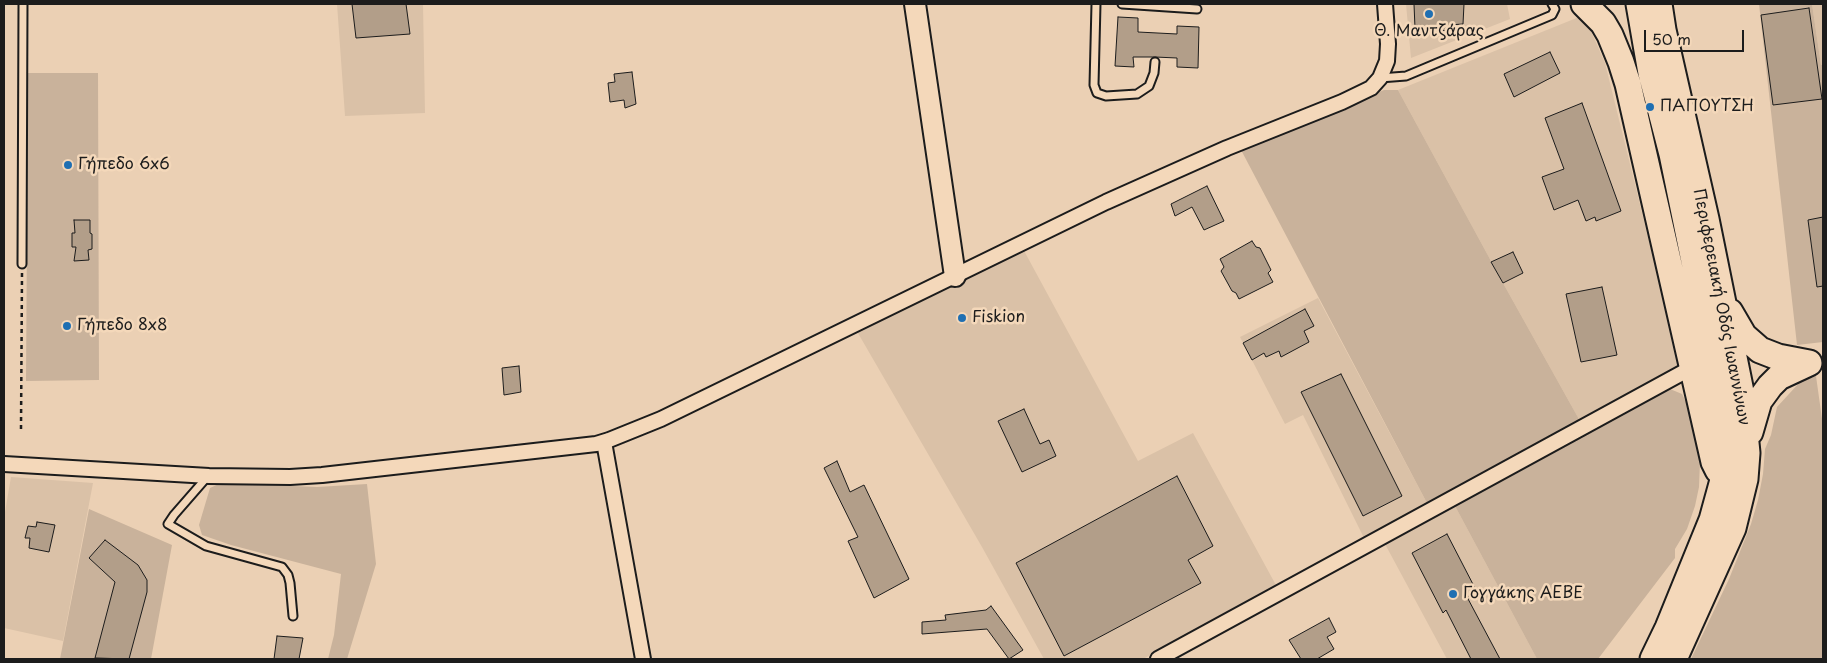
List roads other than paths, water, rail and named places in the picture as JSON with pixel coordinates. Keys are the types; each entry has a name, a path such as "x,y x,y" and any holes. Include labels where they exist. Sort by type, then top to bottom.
{"highway":[{"path":"1584,4 1603,23 1622,62 1714,462 1723,480"},
{"name":"Περιφερειακή Οδός Ιωαννίνων","path":"1639,4 1651,73 1672,154 1722,405 1727,442 1723,480 1712,520 1668,628 1653,659"},
{"name":"Περιφερειακή Οδός Ιωαννίνων","path":"1659,4 1670,63 1706,219 1741,392 1746,444 1745,479 1733,528 1674,659"},
{"path":"1720,290 1735,323 1753,345 1770,354 1816,362"},
{"path":"1746,444 1759,402 1770,386 1778,377 1816,362"}],"street":[{"path":"915,4 955,276"},
{"path":"4,464 262,478 322,476 604,442 662,418 1106,202 1227,148 1356,96 1371,88 1384,71 1388,52 1385,4"},
{"path":"1158,659 1693,367"},
{"path":"604,442 643,659"}],"lane":[{"path":"22,264 23,4"},
{"path":"1096,4 1094,85 1097,93 1106,96 1137,94 1149,86 1154,74 1155,62"},
{"path":"1122,4 1197,8"},
{"path":"1380,78 1406,76 1552,16 1554,9 1552,4"},
{"path":"209,476 189,497 168,524 206,546 282,567 288,575 290,583 293,616"}],"place":[{"name":"Θ. Μαντζάρας","path":"1429,14"},
{"name":"ΠΑΠΟΥΤΣΗ","path":"1650,107"},
{"name":"Γήπεδο 6x6","path":"68,165"},
{"name":"Fiskion","path":"962,318"},
{"name":"Γήπεδο 8x8","path":"67,326"},
{"name":"Γογγάκης ΑΕΒΕ","path":"1453,594"}]}
